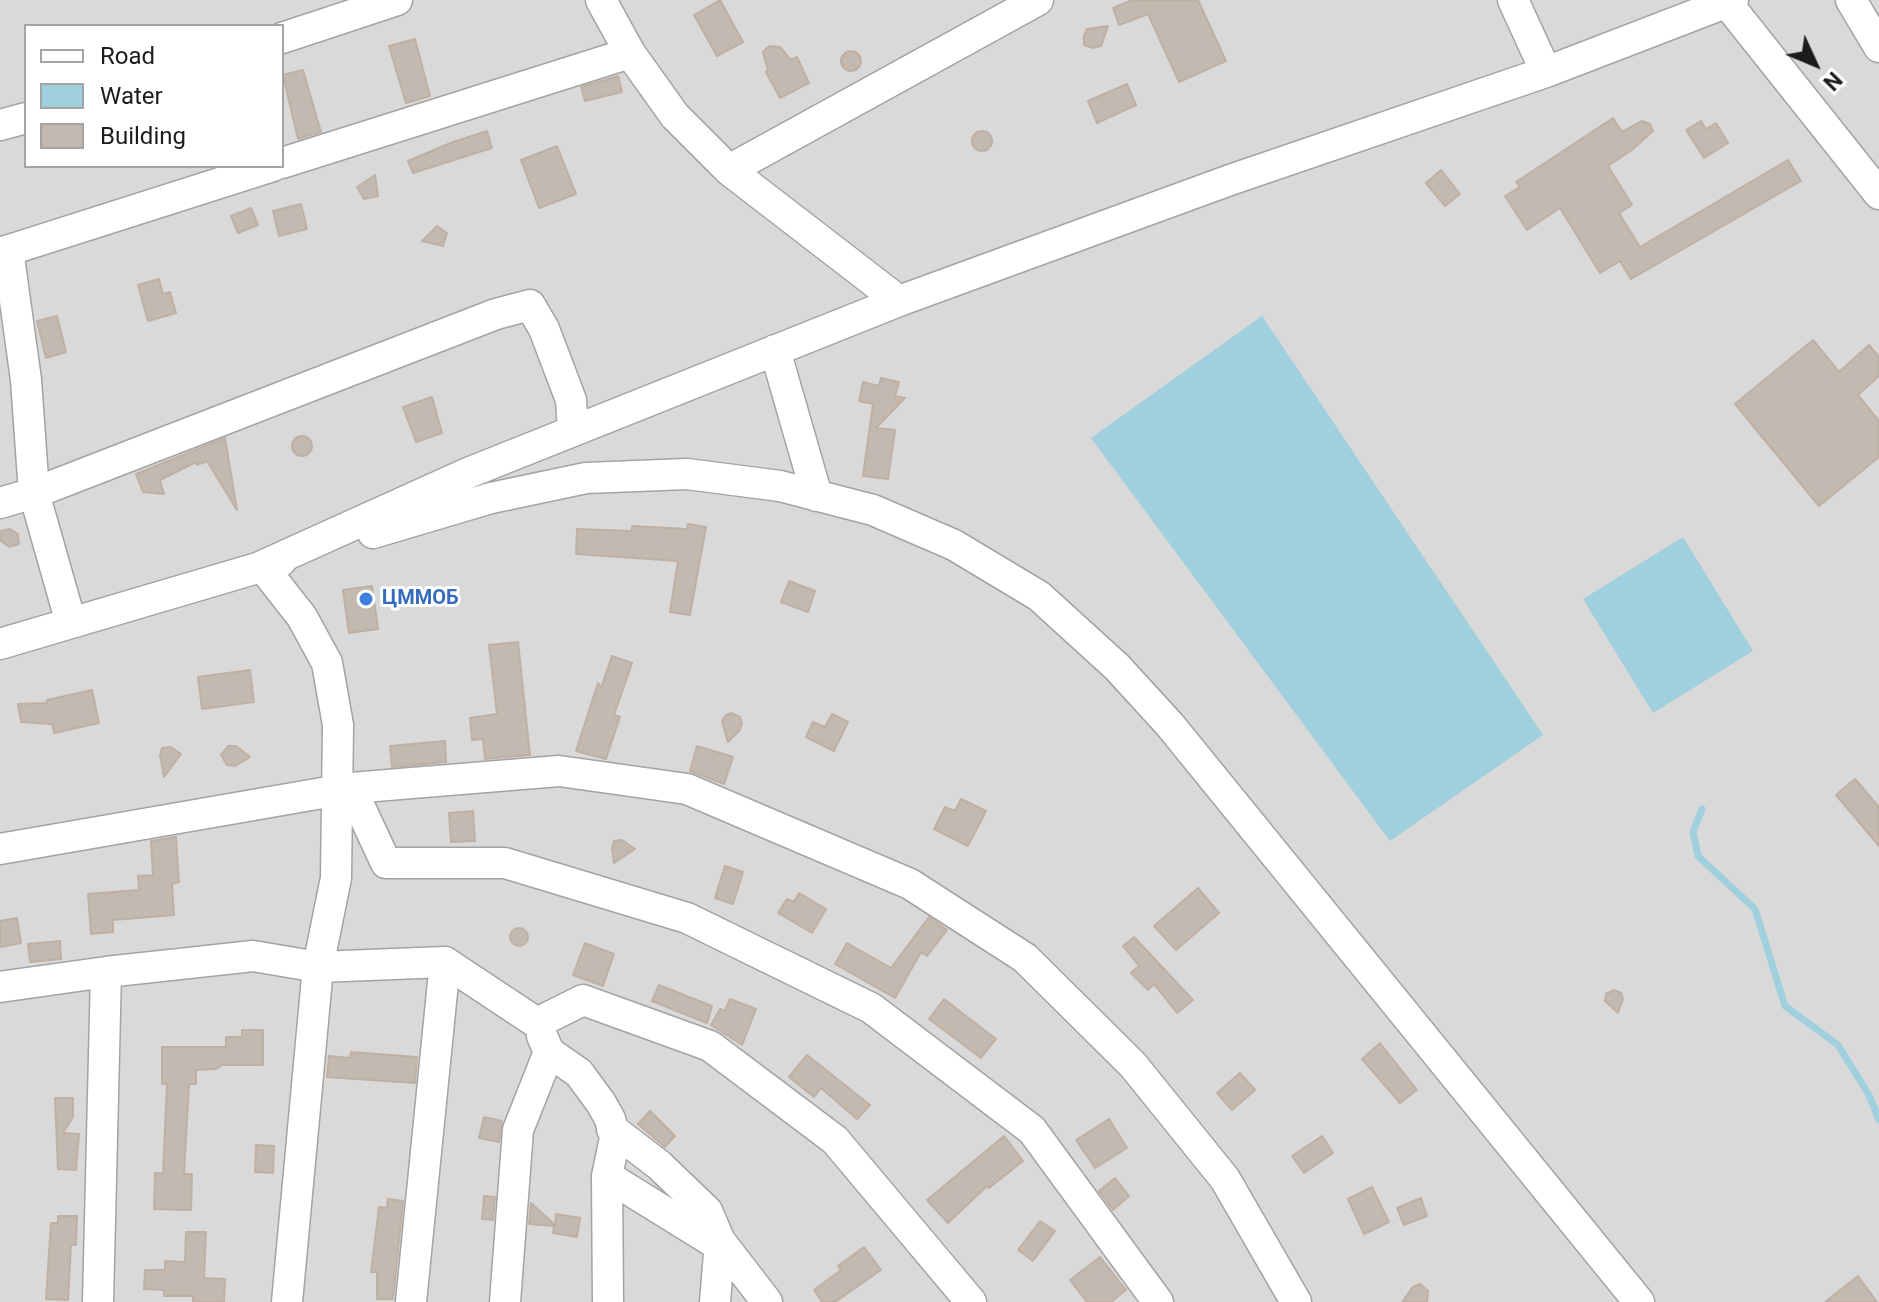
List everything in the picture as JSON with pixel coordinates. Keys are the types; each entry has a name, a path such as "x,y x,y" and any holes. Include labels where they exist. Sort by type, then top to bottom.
{"street":[{"path":"284,37 397,0"},
{"path":"601,0 630,53 675,116 729,170 899,301"},
{"path":"729,170 1038,0"},
{"path":"1513,0 1546,72"},
{"path":"1851,0 1879,47"},
{"path":"262,566 468,473 899,301 1230,180 1546,72 1666,12 1730,1 1879,194"},
{"path":"284,162 630,53"},
{"path":"0,125 24,119"},
{"path":"71,623 34,493 13,384 4,252 267,168"},
{"path":"0,503 34,493 496,314 530,305 544,329 571,400 573,431"},
{"path":"775,350 817,496"},
{"path":"0,644 491,498 586,478 687,474 780,486 873,510 954,545 1039,596 1117,667 1170,725 1639,1302"},
{"path":"262,566 302,617 327,663 338,725 344,789 336,878 318,967 287,1302"},
{"path":"0,849 344,789 559,771 687,789 910,884 1025,958 1133,1065 1225,1179 1296,1302"},
{"path":"344,789 386,863 505,863 687,918 871,1008 1032,1130 1158,1302"},
{"path":"0,987 253,956 318,967 445,962 537,1023 549,1052 579,1073 601,1103 615,1138 607,1176 608,1302"},
{"path":"411,1302 445,962"},
{"path":"98,1302 106,972"},
{"path":"537,1023 583,1000 710,1046 835,1140 971,1302"},
{"path":"505,1302 518,1130 549,1052"},
{"path":"612,1129 659,1165 707,1211 720,1241 767,1302"},
{"path":"607,1176 715,1243 720,1241"},
{"path":"715,1302 720,1241"}],"shaded area":[{"path":"0,0 1879,0 1879,1302 0,1302"}],"water":[{"path":"1262,316 1543,735 1390,841 1091,438"},
{"path":"1683,537 1753,651 1653,713 1583,599"}],"building":[{"path":"720,0 743,42 717,56 694,15"},
{"path":"1132,0 1198,0 1226,61 1179,82 1148,14 1119,25 1113,8"},
{"path":"1108,26 1101,46 1093,48 1084,45 1087,29"},
{"path":"415,39 430,96 406,103 389,46"},
{"path":"769,46 780,47 791,60 797,57 809,83 780,98 766,72 763,52"},
{"path":"851,51 858,54 861,61 858,68 851,71 844,68 841,61 844,54"},
{"path":"303,70 321,132 298,139 284,75"},
{"path":"618,76 622,92 585,101 581,87"},
{"path":"1127,84 1136,105 1097,123 1088,101"},
{"path":"1613,118 1622,132 1642,121 1650,124 1653,131 1608,166 1632,205 1619,213 1640,247 1788,160 1801,181 1631,279 1620,261 1600,273 1560,208 1527,230 1505,196 1520,187 1516,182"},
{"path":"1701,121 1706,129 1716,123 1728,143 1704,158 1686,130"},
{"path":"487,131 492,148 413,173 408,161"},
{"path":"982,131 989,134 992,141 989,148 982,151 975,148 972,141 975,134"},
{"path":"557,146 576,194 539,208 521,160"},
{"path":"1441,170 1460,194 1445,206 1426,183"},
{"path":"375,175 378,196 364,199 357,187"},
{"path":"301,204 307,229 279,236 273,211"},
{"path":"251,208 258,225 238,233 231,216"},
{"path":"437,226 447,233 443,246 422,241"},
{"path":"159,279 163,294 170,292 176,313 148,321 138,285"},
{"path":"57,316 66,352 46,358 37,321"},
{"path":"1813,340 1839,372 1869,345 1879,357 1879,376 1858,395 1879,421 1879,457 1819,506 1735,404"},
{"path":"881,378 899,382 895,396 905,398 876,428 895,430 888,479 863,476 873,404 859,401 863,382 879,386"},
{"path":"432,397 442,433 416,442 403,407"},
{"path":"302,436 309,439 312,446 309,453 302,456 295,453 292,446 295,439"},
{"path":"225,438 237,510 207,461 197,465 196,462 160,480 164,494 143,492 136,474"},
{"path":"688,524 706,527 690,615 670,612 678,561 576,554 577,529 632,531 632,526 687,529"},
{"path":"10,529 18,534 19,544 9,547 1,541 0,531"},
{"path":"789,581 815,591 808,612 781,602"},
{"path":"372,586 378,629 349,633 343,590"},
{"path":"518,642 530,755 485,759 483,739 472,740 470,718 497,714 489,645"},
{"path":"612,656 632,663 614,715 620,717 606,759 576,751 598,683 601,688"},
{"path":"250,670 254,702 202,709 198,677"},
{"path":"92,690 99,723 54,733 52,724 21,722 18,704 47,703 47,700"},
{"path":"731,713 740,717 742,723 740,730 728,742 722,722"},
{"path":"832,714 848,722 834,751 806,737 813,722 825,727"},
{"path":"445,741 446,762 392,767 390,746"},
{"path":"228,746 236,746 250,757 235,766 227,765 221,755"},
{"path":"697,746 733,757 724,784 690,771"},
{"path":"171,747 181,754 164,777 160,755 162,748"},
{"path":"1855,779 1879,807 1879,846 1836,795"},
{"path":"961,799 986,811 968,846 934,829 945,807 955,811"},
{"path":"473,811 475,841 451,842 449,813"},
{"path":"176,837 179,882 172,884 174,915 113,920 113,932 91,934 88,894 139,890 138,876 153,875 151,841"},
{"path":"622,840 635,849 614,863 614,841"},
{"path":"725,866 743,872 733,904 715,898"},
{"path":"1198,888 1219,913 1176,950 1154,926"},
{"path":"799,893 826,909 812,933 778,913 787,899 794,902"},
{"path":"929,917 947,930 927,956 921,952 895,998 835,964 847,943 891,968"},
{"path":"17,918 21,943 0,947 0,921"},
{"path":"515,928 523,928 528,937 526,944 515,946 510,941 510,933"},
{"path":"1134,937 1193,1000 1177,1013 1154,984 1148,990 1131,973 1139,966 1123,946"},
{"path":"60,941 61,959 30,962 28,944"},
{"path":"585,943 614,954 603,986 573,975"},
{"path":"659,985 712,1006 707,1023 652,1001"},
{"path":"1614,990 1621,993 1623,999 1618,1013 1605,1001 1606,994"},
{"path":"730,999 756,1009 742,1045 711,1025 720,1009 725,1011"},
{"path":"944,999 996,1039 981,1058 929,1019"},
{"path":"242,1030 263,1030 263,1065 222,1065 216,1069 196,1070 196,1084 189,1084 184,1174 192,1174 191,1210 154,1209 155,1173 163,1174 167,1084 162,1084 162,1047 226,1047 226,1037 242,1037"},
{"path":"1380,1043 1417,1090 1400,1103 1362,1059"},
{"path":"351,1052 417,1057 415,1083 327,1077 329,1056 350,1058"},
{"path":"807,1055 870,1105 857,1119 821,1088 814,1097 789,1077"},
{"path":"1240,1073 1255,1090 1232,1110 1217,1093"},
{"path":"55,1098 73,1098 73,1117 63,1133 79,1134 76,1170 58,1169"},
{"path":"650,1111 675,1136 665,1147 638,1124"},
{"path":"484,1117 502,1121 499,1142 479,1138"},
{"path":"1109,1119 1127,1148 1095,1168 1076,1140"},
{"path":"1004,1136 1023,1161 989,1188 987,1186 948,1223 927,1200"},
{"path":"1322,1136 1333,1153 1304,1173 1292,1156"},
{"path":"256,1145 274,1146 273,1173 255,1172"},
{"path":"1115,1178 1129,1196 1113,1210 1099,1191"},
{"path":"1372,1187 1389,1222 1364,1234 1348,1199"},
{"path":"484,1196 495,1197 493,1220 482,1219"},
{"path":"1421,1198 1427,1216 1404,1225 1397,1208"},
{"path":"388,1199 403,1201 393,1299 377,1299 377,1272 371,1272 379,1207 387,1208"},
{"path":"531,1203 555,1225 556,1214 580,1218 577,1237 553,1233 554,1226 529,1224"},
{"path":"58,1216 77,1216 76,1245 71,1245 68,1300 46,1299 51,1223 58,1223"},
{"path":"1040,1221 1055,1231 1033,1261 1018,1250"},
{"path":"186,1232 206,1232 204,1278 225,1279 224,1302 193,1302 193,1296 164,1296 164,1290 144,1289 145,1270 165,1270 165,1261 185,1262"},
{"path":"864,1247 881,1270 835,1302 822,1302 814,1290 841,1270 838,1266"},
{"path":"1100,1257 1126,1290 1111,1302 1087,1302 1070,1280"},
{"path":"1858,1276 1877,1302 1825,1302"},
{"path":"1420,1284 1428,1291 1427,1302 1402,1302 1413,1287"}],"waterway":[{"path":"1702,809 1693,832 1698,856 1755,909 1785,1006 1838,1045 1869,1095 1879,1120"}],"place":[{"name":"ЦММОБ","path":"366,599"}]}
